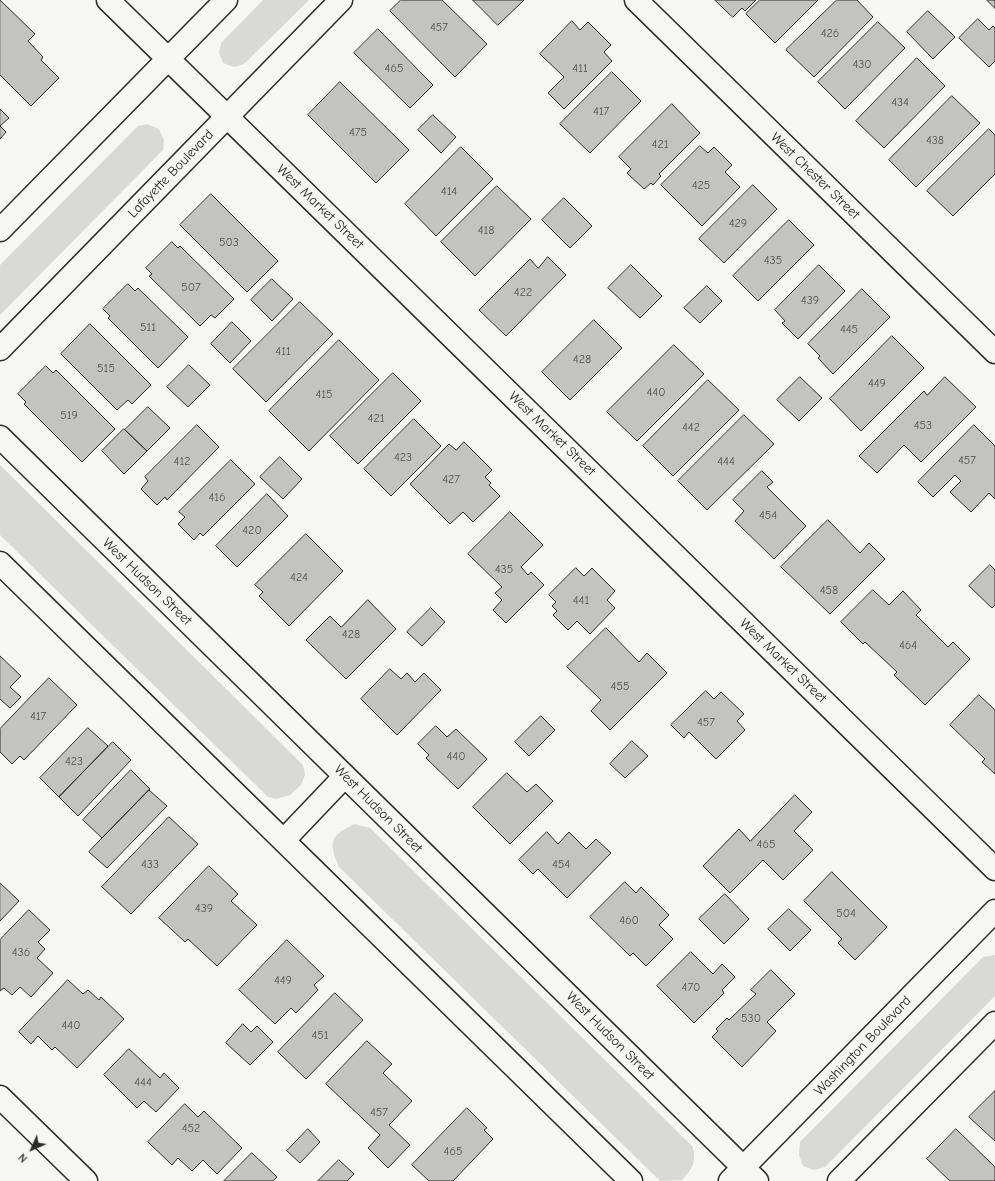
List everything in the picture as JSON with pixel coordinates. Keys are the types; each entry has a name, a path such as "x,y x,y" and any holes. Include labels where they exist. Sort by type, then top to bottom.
{"street":[{"name":"West Market Street","path":"108,0 995,869"},
{"path":"0,230 226,0"},
{"name":"Lafayette Boulevard","path":"0,349 341,0"},
{"name":"West Chester Street","path":"636,0 995,352"},
{"name":"West Hudson Street","path":"0,437 345,776 743,1177"},
{"path":"0,562 631,1181"},
{"path":"284,840 345,776"},
{"name":"Washington Boulevard","path":"743,1177 995,910"},
{"path":"839,1181 995,1023"},
{"path":"0,1096 86,1181"}],"shaded area":[{"path":"263,0 309,0 244,64 234,67 223,63 219,53 221,43"},
{"path":"147,124 159,129 164,140 163,150 0,315 0,265 138,126"},
{"path":"0,465 303,765 305,775 301,785 290,795 276,799 268,797 0,535"},
{"path":"355,824 370,828 693,1147 693,1165 682,1180 660,1181 339,867 333,851 334,840 340,832"},
{"path":"995,955 995,996 825,1167 814,1170 803,1166 799,1155 800,1142 983,957"}],"building":[{"path":"0,0 35,34 28,41 43,57 41,60 59,78 31,106 0,75"},
{"path":"401,0 442,0 487,44 455,77 390,11"},
{"path":"473,0 524,0 498,25"},
{"path":"715,0 756,0 745,11 742,8 733,17"},
{"path":"760,0 818,0 775,43 746,14"},
{"path":"837,0 857,0 873,17 814,77 786,50"},
{"path":"987,0 995,0 995,8"},
{"path":"928,11 955,37 933,59 907,32"},
{"path":"978,19 989,30 993,26 995,28 995,61 989,67 959,38"},
{"path":"572,21 580,30 588,22 611,45 604,52 612,61 564,109 548,93 564,77 540,54"},
{"path":"878,22 905,48 845,109 818,82"},
{"path":"378,29 433,85 410,108 354,53"},
{"path":"917,58 945,86 884,148 856,121"},
{"path":"612,72 641,101 590,153 560,124"},
{"path":"340,82 409,150 376,183 308,115"},
{"path":"952,96 980,123 916,187 889,160"},
{"path":"672,104 700,133 659,174 661,176 653,185 651,183 644,189 627,173 631,169 619,157"},
{"path":"0,109 9,118 0,126"},
{"path":"433,115 456,137 441,153 418,130"},
{"path":"0,126 6,132 0,139"},
{"path":"989,129 995,135 995,174 953,216 927,191"},
{"path":"700,146 708,153 714,147 732,165 725,172 740,187 702,226 661,185"},
{"path":"461,147 493,179 436,236 405,204"},
{"path":"753,185 777,209 724,263 699,239"},
{"path":"497,186 531,219 475,276 441,242"},
{"path":"211,194 278,261 247,292 180,225"},
{"path":"564,198 592,226 570,248 542,220"},
{"path":"789,220 814,245 758,301 733,276"},
{"path":"172,242 178,248 180,246 234,299 215,318 211,315 200,326 149,276 152,274 146,268"},
{"path":"548,257 566,275 506,336 479,310 530,259 538,268"},
{"path":"631,265 662,296 640,318 608,288"},
{"path":"819,265 845,291 798,339 782,323 785,321 775,310"},
{"path":"272,279 293,299 272,321 251,300"},
{"path":"128,284 135,291 138,288 188,337 158,368 108,318 110,316 103,309"},
{"path":"707,286 722,301 700,323 684,308"},
{"path":"862,289 890,317 833,374 818,358 820,356 808,344"},
{"path":"300,302 333,334 266,402 233,369"},
{"path":"594,320 622,348 570,400 542,372"},
{"path":"232,322 251,341 230,363 211,344"},
{"path":"90,324 151,385 132,404 128,400 117,410 61,354"},
{"path":"892,336 924,368 861,431 830,399"},
{"path":"339,340 379,380 309,451 269,411"},
{"path":"674,345 704,374 637,441 607,412"},
{"path":"189,365 210,385 188,407 167,387"},
{"path":"46,366 53,373 56,370 115,429 82,462 24,404 26,402 18,394"},
{"path":"393,373 421,401 358,464 330,436"},
{"path":"800,377 822,398 799,421 777,400"},
{"path":"945,377 976,407 921,462 904,445 877,473 859,456 924,391 927,395"},
{"path":"708,380 739,410 673,476 643,446"},
{"path":"148,407 170,428 147,451 125,430"},
{"path":"744,415 774,444 707,510 678,481"},
{"path":"414,419 441,446 391,496 364,469"},
{"path":"197,425 219,447 167,500 165,497 157,505 141,489 148,481 145,477"},
{"path":"974,425 995,446 995,499 989,493 971,512 950,492 961,481 955,475 933,497 918,482"},
{"path":"124,429 147,451 124,474 102,451"},
{"path":"464,442 492,470 485,477 491,483 489,485 500,496 473,522 463,512 450,524 410,484 449,444 456,450"},
{"path":"280,457 302,479 283,499 260,477"},
{"path":"231,460 255,484 203,536 200,533 194,540 178,524 185,517 179,512"},
{"path":"762,471 773,482 767,487 806,526 774,559 735,521 744,511 733,500"},
{"path":"267,494 288,516 237,567 216,546"},
{"path":"510,512 543,545 521,567 528,575 531,572 544,585 506,623 493,610 502,600 495,593 502,587 468,554"},
{"path":"828,520 860,553 869,543 885,559 830,614 781,567"},
{"path":"306,534 343,571 289,626 259,596 263,592 255,585"},
{"path":"990,565 995,570 995,605 992,608 969,586"},
{"path":"576,568 584,576 592,568 615,591 607,600 615,608 590,634 577,621 568,630 553,615 557,611 552,606 556,602 549,595"},
{"path":"873,590 889,605 903,591 921,610 916,615 948,647 953,642 970,659 925,705 894,675 897,672 865,642 863,644 841,622"},
{"path":"368,600 396,629 346,679 306,640 330,616 341,627"},
{"path":"431,608 445,622 422,646 407,632"},
{"path":"606,628 639,662 647,653 667,673 610,730 591,711 601,700 567,667"},
{"path":"0,656 21,676 10,687 21,697 10,708 0,699"},
{"path":"390,669 401,679 407,673 415,682 424,673 441,690 397,735 361,699"},
{"path":"49,678 77,705 24,760 20,756 12,764 0,752 0,729"},
{"path":"706,691 714,699 721,692 744,714 737,721 745,730 716,759 689,732 684,738 671,725"},
{"path":"979,695 995,710 995,774 982,762 985,759 950,725"},
{"path":"541,716 555,730 529,756 515,742"},
{"path":"436,726 447,737 456,729 487,759 458,789 426,758 429,755 418,744"},
{"path":"88,728 108,746 59,797 40,778"},
{"path":"632,741 648,756 625,778 610,764"},
{"path":"113,742 131,760 78,816 59,797"},
{"path":"131,770 150,789 102,838 83,820"},
{"path":"507,773 527,792 536,784 553,801 510,844 473,807"},
{"path":"149,790 167,806 107,868 89,852"},
{"path":"795,795 812,812 794,831 813,850 783,880 763,860 730,893 703,866 739,829 750,841"},
{"path":"169,817 198,844 131,914 102,887"},
{"path":"547,832 558,844 569,832 586,849 596,839 611,853 567,898 538,869 533,874 519,860"},
{"path":"209,866 238,894 231,901 257,925 217,966 188,939 185,942 159,918"},
{"path":"832,872 887,927 855,960 838,943 842,939 804,901"},
{"path":"625,882 636,893 641,887 669,915 659,925 673,939 646,966 633,953 630,956 590,917"},
{"path":"0,883 19,901 0,921"},
{"path":"725,894 749,919 724,944 699,919"},
{"path":"789,909 811,930 790,951 768,929"},
{"path":"29,910 50,930 38,942 45,949 37,958 53,973 31,997 20,987 12,995 4,988 0,991 0,940"},
{"path":"287,940 324,976 314,985 318,990 296,1013 291,1008 275,1024 239,990"},
{"path":"691,952 713,974 722,964 735,977 722,990 724,993 694,1023 657,986"},
{"path":"771,970 795,994 767,1022 776,1031 742,1067 712,1037 718,1031 716,1029 727,1018 729,1020 756,994 751,990"},
{"path":"68,980 83,994 88,990 99,1000 101,997 124,1019 77,1068 55,1047 52,1050 38,1036 31,1044 19,1032"},
{"path":"335,993 363,1020 306,1079 278,1052"},
{"path":"243,1024 251,1032 257,1026 273,1042 250,1065 226,1043"},
{"path":"367,1041 392,1064 383,1073 412,1101 389,1125 410,1145 388,1168 368,1148 380,1135 326,1084"},
{"path":"129,1049 160,1078 164,1073 179,1088 156,1112 144,1101 137,1108 104,1075"},
{"path":"995,1091 995,1141 969,1117"},
{"path":"185,1104 198,1117 204,1111 242,1148 217,1174 203,1160 192,1171 178,1158 172,1165 148,1142"},
{"path":"467,1108 487,1128 484,1130 493,1139 453,1181 429,1181 412,1165"},
{"path":"308,1129 320,1142 300,1163 287,1151"},
{"path":"956,1129 995,1167 995,1181 950,1181 927,1159"},
{"path":"252,1153 277,1177 273,1181 224,1181"},
{"path":"339,1160 354,1174 347,1181 318,1181"}]}
